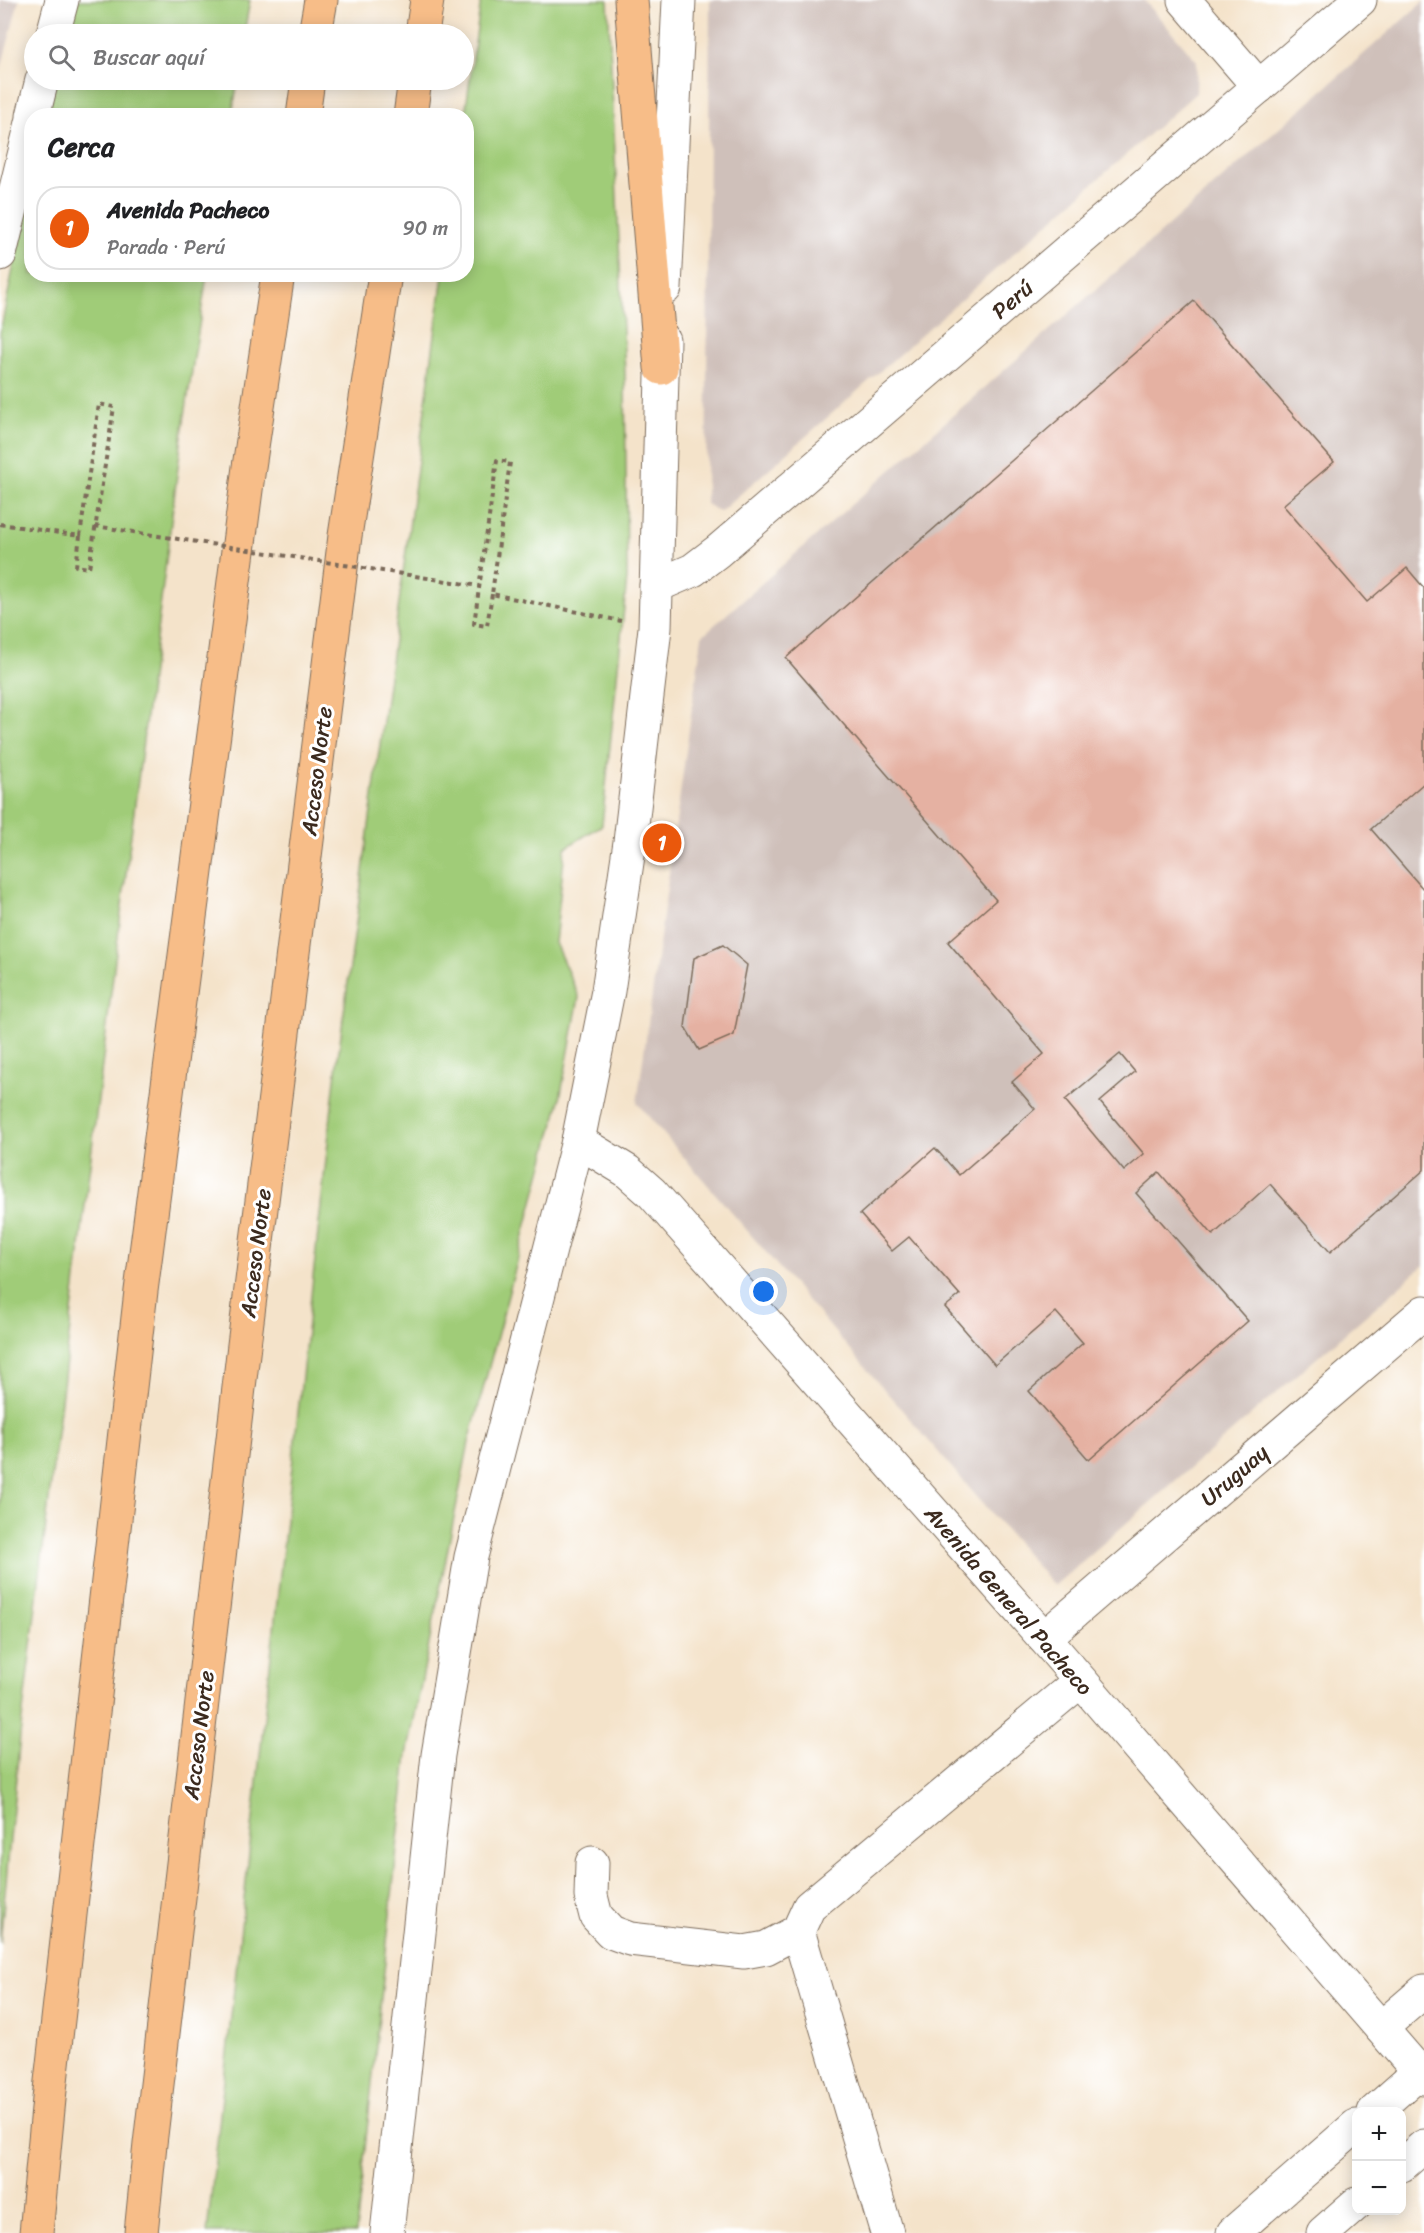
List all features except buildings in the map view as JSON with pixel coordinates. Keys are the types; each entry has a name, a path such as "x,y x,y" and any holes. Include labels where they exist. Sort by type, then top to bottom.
{"highway":[{"path":"317,24 321,0"},
{"path":"423,24 427,0"},
{"path":"631,0 661,368"},
{"path":"304,108 307,90"},
{"path":"411,108 414,90"},
{"path":"36,2233 49,2099 141,1291 249,466 277,282"},
{"name":"Acceso Norte","path":"141,2233 244,1345 345,536 384,282"}],"street":[{"path":"56,24 62,0"},
{"path":"387,2233 438,1755 471,1557 578,1141 608,991 630,842 655,628 661,368 679,0"},
{"path":"1184,0 1259,87"},
{"name":"Perú","path":"656,586 693,570 718,551 1360,0"},
{"path":"35,108 40,90"},
{"path":"0,254 24,156"},
{"name":"Avenida General Pacheco","path":"578,1141 627,1171 652,1193 1044,1638 1422,2075"},
{"name":"Uruguay","path":"1044,1638 1424,1312"},
{"path":"592,1863 591,1896 596,1916 611,1932 630,1939 744,1952 766,1948 798,1931 809,1907 1080,1681"},
{"path":"798,1931 887,2233"},
{"path":"1381,2028 1424,1991"},
{"path":"1380,2107 1422,2075"},
{"path":"1233,2233 1352,2129"},
{"path":"1406,2161 1424,2146"},
{"path":"1323,2233 1352,2208"}],"path":[{"path":"99,404 114,407 89,568 76,566 80,536 99,404"},
{"path":"497,460 510,462 487,626 474,624 479,586 497,460"},
{"path":"0,524 80,536"},
{"path":"95,526 479,586"},
{"path":"492,594 655,628"}],"shaded area":[{"path":"0,0 19,0 0,73"},
{"path":"710,0 1144,0 1197,61 1196,93 720,512 706,504"},
{"path":"1424,1 1424,1265 1054,1586 637,1103 702,636"}],"green space":[{"path":"77,0 250,0 246,24 70,24"},
{"path":"481,0 608,0 625,374 627,578 602,825 565,848 555,943 579,997 559,1104 469,1442 407,1755 356,2233 207,2233 335,1079 442,282 474,282 474,108 466,108 468,90 474,90 474,50"},
{"path":"52,90 236,90 233,108 47,108"},
{"path":"24,215 24,282 206,282 183,428 115,960 20,1736 0,1943 0,333"}],"place":[{"name":"Avenida Pacheco","path":"662,843"}]}
